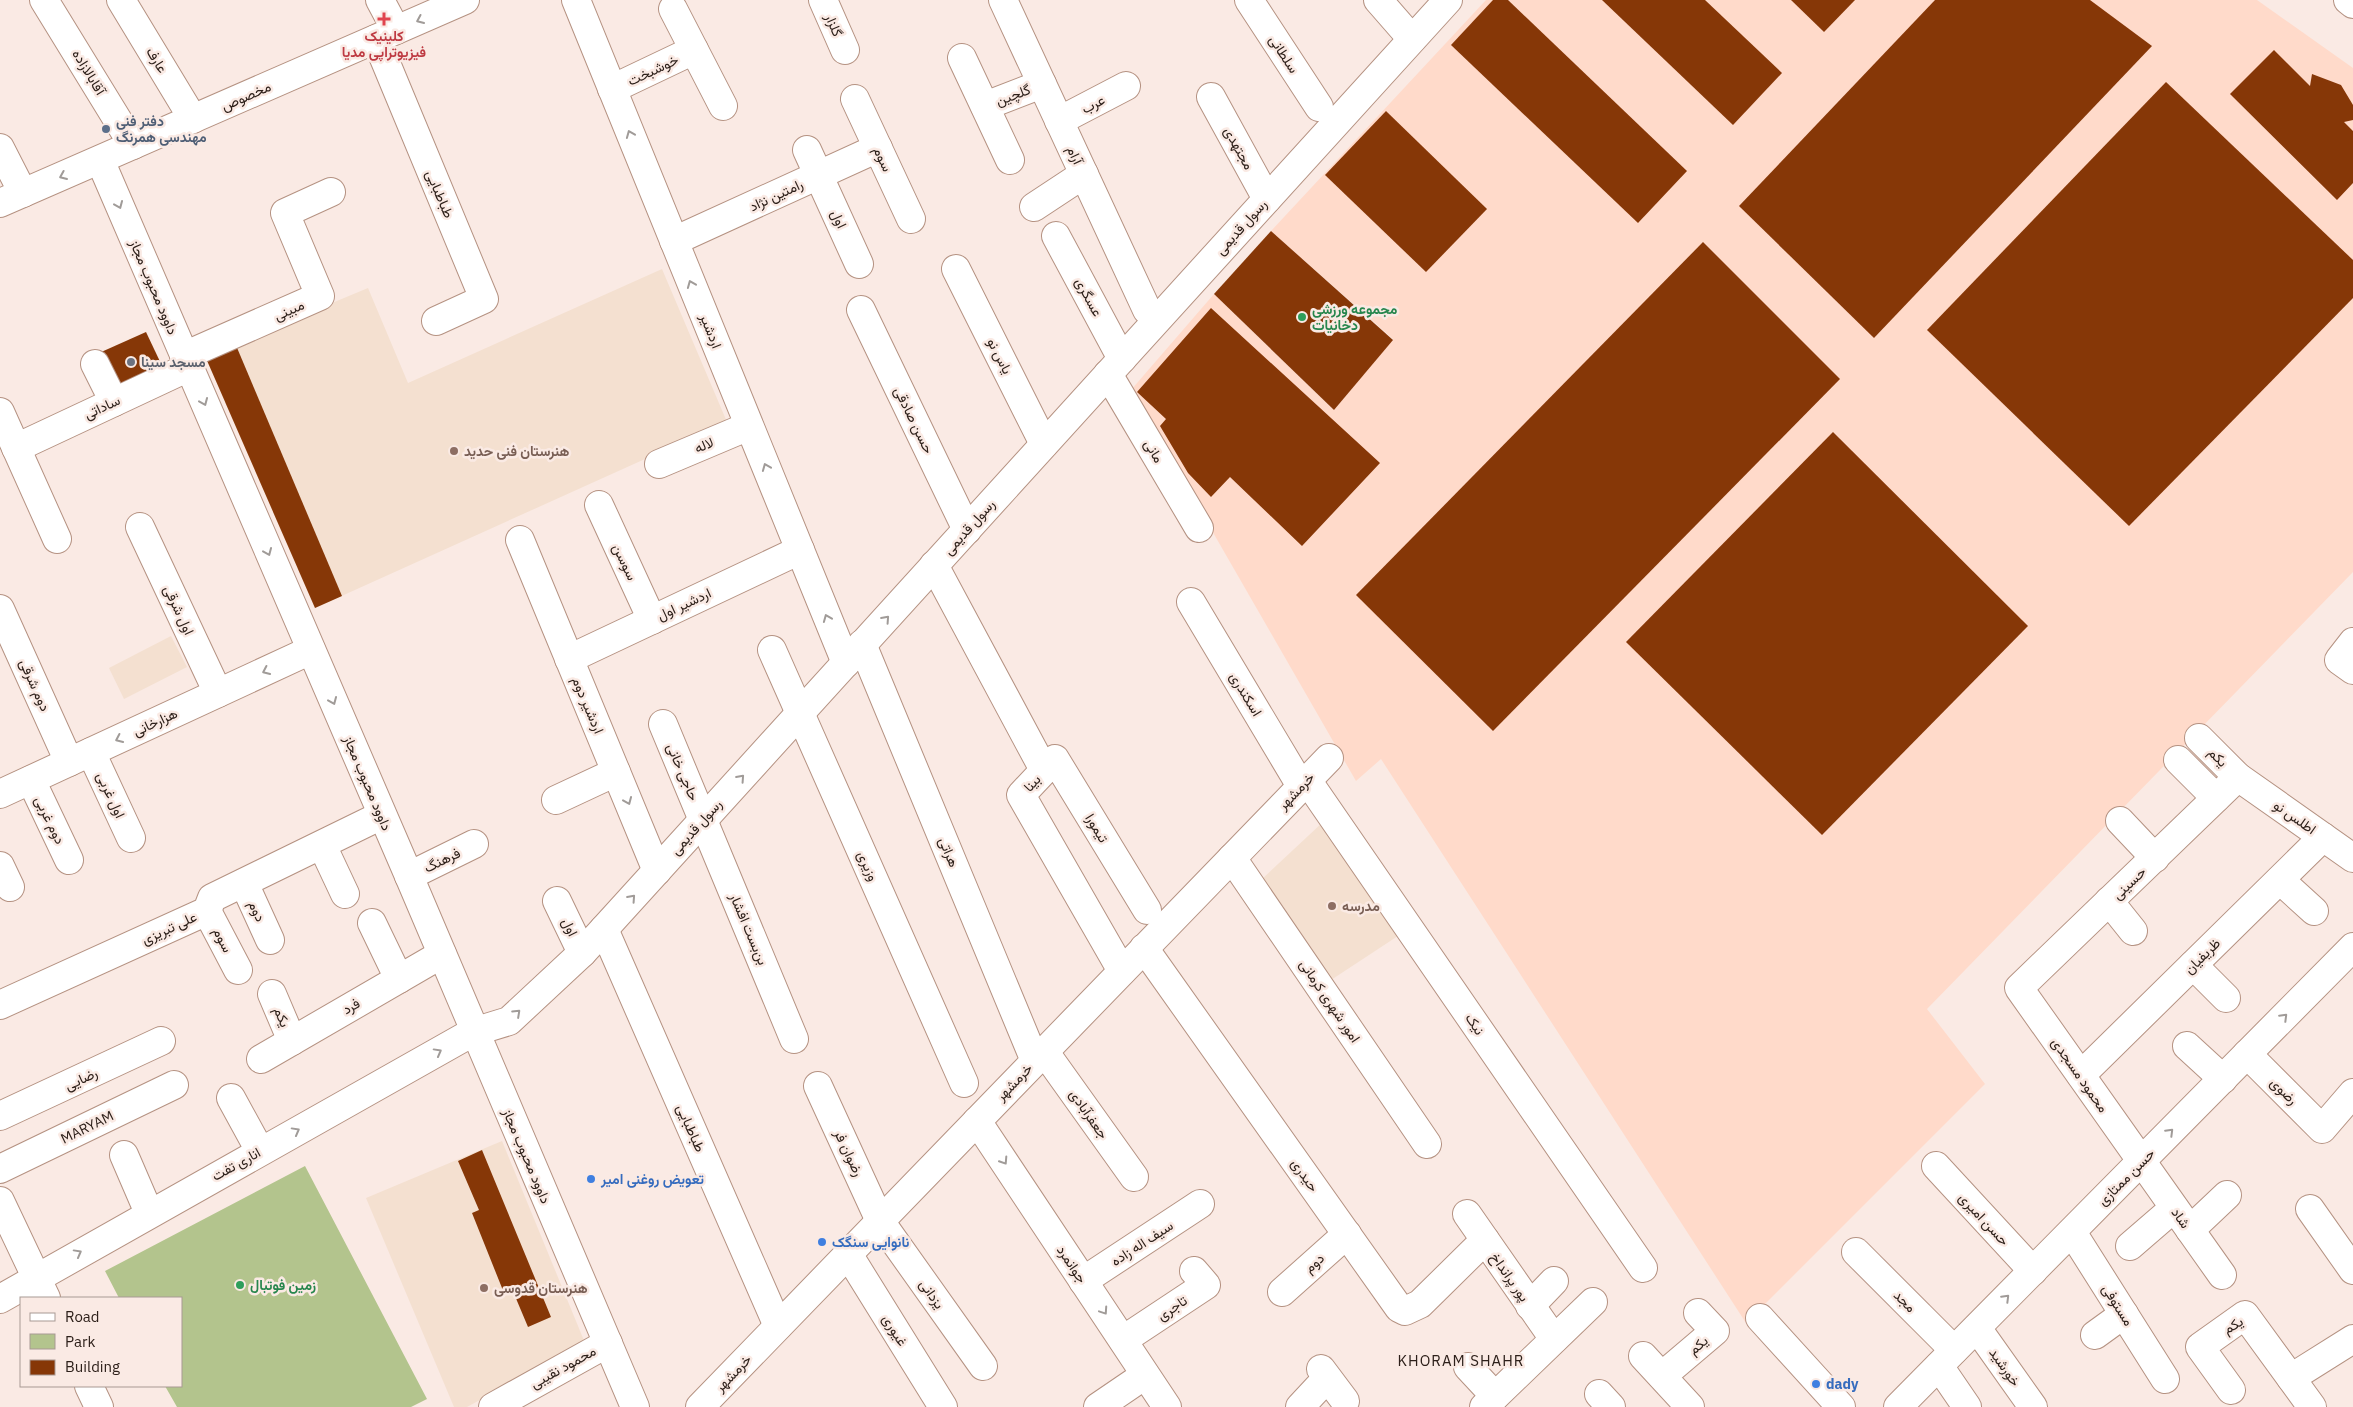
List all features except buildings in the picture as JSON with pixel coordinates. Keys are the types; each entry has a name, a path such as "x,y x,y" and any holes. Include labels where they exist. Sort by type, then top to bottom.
{"street":[{"name":"آقابالازاده","path":"44,0 132,145"},
{"name":"عارف","path":"121,0 193,119"},
{"path":"380,0 386,35"},
{"name":"مخصوص","path":"12,198 465,0"},
{"name":"اردشیر","path":"576,0 800,550 854,653"},
{"name":"گلزار","path":"823,0 845,50"},
{"name":"آرام","path":"1003,0 1146,310"},
{"name":"سلطانی","path":"1249,0 1319,107"},
{"path":"1378,0 1412,39"},
{"name":"رسول قدیمی","path":"473,1032 509,1021 582,953 1448,0"},
{"path":"2348,0 2353,4"},
{"path":"673,9 723,106"},
{"name":"طباطبایی","path":"386,35 484,299 436,321"},
{"name":"خوشبخت","path":"612,89 694,50"},
{"path":"962,58 1010,160"},
{"name":"گلچین","path":"984,106 1042,84"},
{"name":"عرب","path":"1059,122 1126,86"},
{"name":"مجتهدی","path":"1211,97 1267,199"},
{"name":"سوم","path":"855,99 911,219"},
{"path":"0,148 12,198"},
{"name":"رامتین نژاد","path":"674,242 878,148"},
{"path":"807,150 819,175"},
{"name":"داوود محبوب مجاز","path":"100,160 409,876 473,1032 635,1407"},
{"path":"1034,207 1084,174"},
{"name":"اول","path":"819,175 860,264"},
{"name":"مبینی","path":"186,361 320,296 285,213 331,192"},
{"name":"عسگری","path":"1056,236 1115,366"},
{"name":"یاس نو","path":"956,269 1044,444"},
{"name":"حسن صادقی","path":"861,310 967,530"},
{"name":"ساداتی","path":"16,448 114,402 186,361"},
{"path":"95,364 114,402"},
{"name":"مانی","path":"1115,366 1199,528"},
{"path":"0,412 57,539"},
{"name":"لاله","path":"659,464 749,426"},
{"name":"سوسن","path":"599,505 652,620"},
{"name":"اول شرقی","path":"140,528 218,693"},
{"name":"اردشیر دوم","path":"520,540 657,870"},
{"name":"اردشیر اول","path":"569,659 800,550"},
{"name":"بینا","path":"934,565 1044,770 1021,795 1122,971"},
{"name":"اسکندری","path":"1191,602 1304,783"},
{"name":"دوم شرقی","path":"0,609 80,757"},
{"name":"هزارخانی","path":"0,794 311,650"},
{"name":"وزیری","path":"772,650 964,1083"},
{"name":"هراتی","path":"854,653 1040,1056"},
{"name":"حاجی خانی","path":"663,724 703,820"},
{"name":"یکم","path":"2198,738 2238,777"},
{"name":"اول غربی","path":"80,757 130,838"},
{"name":"خرمشهر","path":"700,1407 1329,758"},
{"name":"تیمورا","path":"1044,770 1055,759 1147,910"},
{"path":"2178,760 2216,798"},
{"path":"556,800 616,772"},
{"name":"حسینی","path":"2020,988 2238,777"},
{"name":"اطلس نو","path":"2238,777 2353,858"},
{"name":"دوم غربی","path":"31,780 69,860"},
{"name":"نیک","path":"1304,783 1643,1268"},
{"name":"علی تبریزی","path":"0,1005 207,911 212,898 382,815"},
{"name":"بن‌بست افشار","path":"703,820 794,1039"},
{"path":"2120,821 2155,858"},
{"name":"ظریفیان","path":"2081,1075 2323,837"},
{"name":"فرهنگ","path":"409,876 474,844"},
{"path":"322,845 345,894"},
{"name":"امور شهری کرمانی","path":"1232,858 1427,1144"},
{"path":"2280,880 2314,911"},
{"name":"دوم","path":"244,883 270,940"},
{"name":"اول","path":"558,901 582,953"},
{"path":"2109,901 2133,931"},
{"name":"سوم","path":"207,911 238,970"},
{"path":"372,924 399,979"},
{"name":"طباطبایی","path":"604,929 778,1326"},
{"name":"حسن ممتازی","path":"1898,1407 2353,947"},
{"name":"حیدری","path":"1144,948 1393,1302 1405,1311 1420,1304 1485,1240"},
{"name":"فرد","path":"261,1059 442,954"},
{"path":"2193,965 2226,998"},
{"name":"محمود مسجدی","path":"2020,988 2141,1161"},
{"name":"یکم","path":"272,994 292,1041"},
{"name":"اناری تفت","path":"0,1299 41,1288 149,1213 473,1032"},
{"name":"رضایی","path":"0,1116 161,1041"},
{"path":"2187,1046 2222,1079"},
{"name":"رضوی","path":"2247,1054 2322,1129 2353,1093"},
{"name":"جعفرآبادی","path":"1040,1056 1134,1177"},
{"name":"MARYAM","path":"0,1168 174,1085"},
{"name":"رضوان فر","path":"818,1086 880,1221"},
{"path":"231,1098 260,1150"},
{"name":"جوانمرد","path":"977,1121 1167,1407"},
{"path":"124,1156 149,1213"},
{"name":"شاد","path":"2141,1161 2222,1275"},
{"name":"حسن امیری","path":"1936,1166 2033,1271"},
{"path":"2190,1230 2227,1195"},
{"path":"0,1201 41,1288"},
{"name":"سیف اله زاده","path":"1083,1281 1200,1204"},
{"path":"2130,1246 2174,1208"},
{"path":"2310,1209 2353,1270"},
{"name":"پور پرانداخ","path":"1467,1214 1554,1340"},
{"name":"یزدانی","path":"880,1221 983,1366"},
{"name":"مستوفی","path":"2072,1232 2165,1379"},
{"name":"دوم","path":"1282,1292 1347,1234"},
{"name":"مجد","path":"1856,1252 1946,1358 1967,1407"},
{"name":"غیوری","path":"848,1254 943,1407"},
{"name":"تاجری","path":"1123,1340 1206,1285 1194,1271"},
{"path":"1530,1306 1554,1282"},
{"path":"1468,1367 1489,1402 1593,1302"},
{"name":"یکم","path":"1662,1376 1715,1330 1698,1313"},
{"path":"2095,1335 2124,1314"},
{"name":"یکم","path":"2231,1390 2200,1346 2245,1315 2292,1378"},
{"path":"1760,1318 1841,1407"},
{"name":"خورشید","path":"1976,1328 2033,1407"},
{"path":"2312,1407 2292,1378 2353,1339"},
{"name":"محمود نقیبی","path":"493,1407 608,1342"},
{"path":"1643,1356 1690,1407"},
{"path":"1300,1407 1324,1373 1346,1401"},
{"path":"1098,1407 1145,1375"},
{"path":"89,1387 99,1407"}],"shaded area":[{"path":"1486,0 2257,0 2353,68 2353,572 1927,1009 1985,1084 1746,1323 1381,759 1356,781 1131,390 1214,294 1334,410 1393,339 1271,231"},
{"name":"هنرستان فنی حدید","path":"662,269 727,422 315,608 205,356 368,288 408,383"},
{"path":"171,636 187,667 124,699 109,668"},
{"name":"مدرسه","path":"1323,822 1404,932 1331,980 1262,879"},
{"name":"هنرستان قدوسی","path":"502,1141 585,1343 467,1407 454,1407 366,1198"}],"green space":[{"name":"زمین فوتبال","path":"305,1166 427,1399 411,1407 177,1407 166,1387 182,1387 182,1297 118,1297 105,1271"}],"place":[{"name":"کلینیک فیزیوتراپی مدیا","path":"384,19"},
{"name":"دفتر فنی مهندسی همرنگ","path":"106,129"},
{"name":"مجموعه ورزشی دخانیات","path":"1302,317"},
{"name":"مسجد سینا","path":"131,362"},
{"name":"هنرستان فنی حدید","path":"454,451"},
{"name":"مدرسه","path":"1332,906"},
{"name":"تعویض روغنی امیر","path":"591,1179"},
{"name":"نانوایی سنگک","path":"822,1242"},
{"name":"زمین فوتبال","path":"240,1285"},
{"name":"هنرستان قدوسی","path":"484,1288"},
{"name":"dady","path":"1816,1384"}],"district":[{"name":"KHORAM SHAHR","path":"1461,1361"}]}
